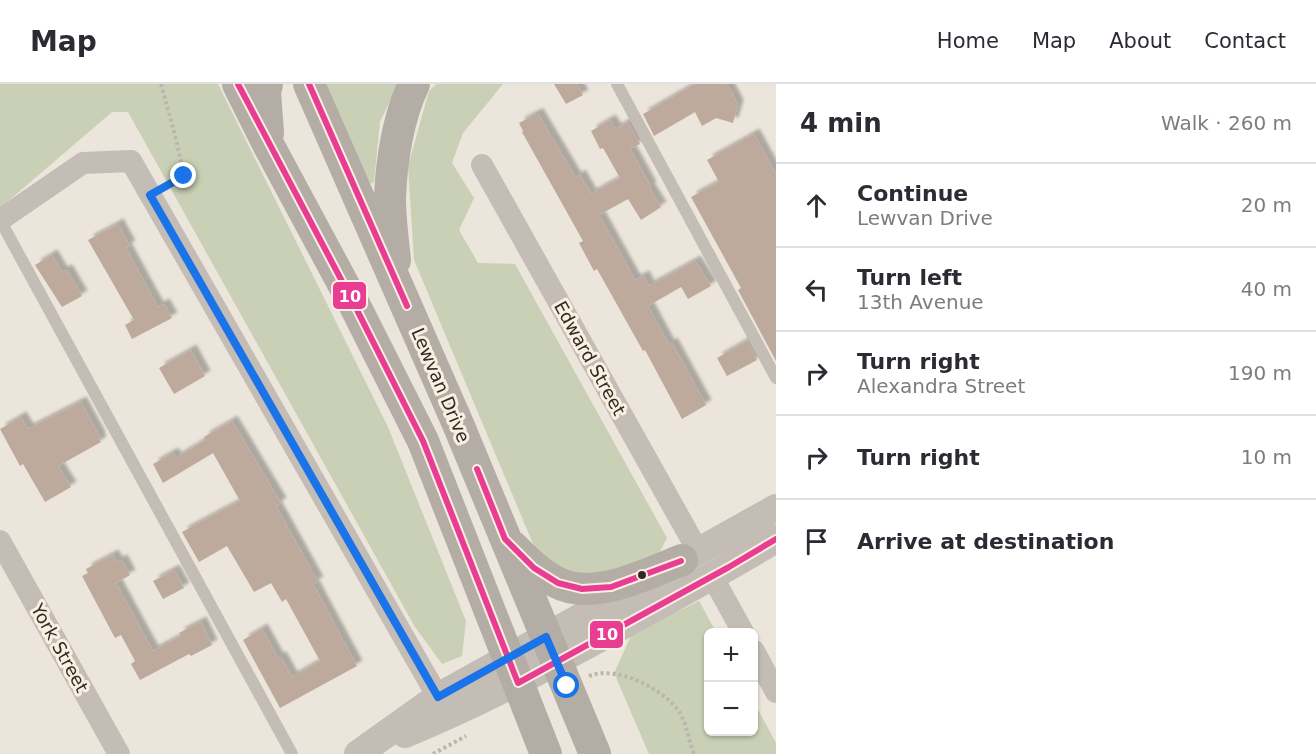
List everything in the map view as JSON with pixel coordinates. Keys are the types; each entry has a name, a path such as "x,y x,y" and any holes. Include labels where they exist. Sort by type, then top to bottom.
{"main road":[{"path":"238,84 423,441 546,754"},
{"path":"267,84 265,92 269,146"},
{"name":"Lewvan Drive","path":"309,84 458,424 595,754"},
{"path":"396,282 390,199 397,136 406,99 414,84"},
{"path":"505,539 534,568 558,583 582,589 611,587 690,556"}],"street":[{"path":"0,220 83,163 131,161 438,697"},
{"name":"Edward Street","path":"482,165 690,556"},
{"path":"551,650 690,556 776,508"},
{"path":"359,753 447,717 513,670 551,650 712,576 776,539"},
{"name":"York Street","path":"0,542 119,754"},
{"path":"712,576 740,628"},
{"path":"758,660 776,692"},
{"path":"359,753 438,697 513,670"}],"lane":[{"path":"617,84 776,378"},
{"path":"0,220 291,754"}],"path":[{"path":"150,195 184,176 161,84"},
{"path":"594,674 609,672 655,688 664,694 684,720 694,754"}],"green space":[{"path":"0,84 218,84 388,427 466,621 462,656 442,664 415,627 128,112 112,112 0,208"},
{"path":"325,84 398,84 380,122 374,182 368,185"},
{"path":"436,84 503,84 463,133 452,163 474,198 459,230 478,263 515,264 667,538 658,555 610,575 564,572 536,551 414,260 408,166 429,91"},
{"path":"699,601 714,628 704,628 704,736 758,736 758,709 776,743 776,754 649,754 614,673 632,634"}],"building":[{"path":"554,84 577,84 583,95 566,104"},
{"path":"695,84 727,84 738,105 733,123 716,118 702,126 695,112 654,136 643,114"},
{"path":"536,114 576,178 580,175 591,194 620,178 591,131 610,120 616,129 628,122 640,144 630,149 661,207 641,220 628,199 599,215 635,280 644,276 649,286 695,261 711,286 688,299 681,287 648,306 669,345 672,343 706,405 682,419 645,350 643,351 597,269 594,271 579,243 583,241 522,132 519,123"},
{"path":"754,134 776,174 776,361 738,290 741,288 691,197 719,182 707,160"},
{"path":"118,224 130,246 126,248 158,307 164,304 172,318 132,339 125,325 134,320 88,240"},
{"path":"52,255 62,272 67,270 82,296 62,307 35,265"},
{"path":"747,341 757,360 727,376 717,358"},
{"path":"191,350 205,376 174,394 159,368"},
{"path":"81,402 101,442 58,466 71,487 45,502 23,464 20,466 0,429 21,417 28,429"},
{"path":"232,421 281,503 276,506 318,582 313,584 357,666 280,708 243,640 262,629 278,658 281,657 292,677 320,661 286,599 282,602 271,583 254,592 227,546 199,562 182,532 240,501 213,453 163,483 153,464 173,453 176,458 205,440 204,437"},
{"path":"113,555 117,562 122,560 130,575 116,583 153,651 181,636 179,633 201,622 212,645 191,656 189,654 140,680 131,664 135,661 121,635 115,638 82,576 88,573 86,569"},
{"path":"174,570 184,588 163,599 153,581"}],"transit line":[{"name":"10","path":"238,84 423,441 518,683 776,539"},
{"name":"10","path":"309,84 407,306"},
{"name":"10","path":"477,469 505,539 534,568 558,583 582,589 611,587 681,561"}],"route":[{"path":"184,176 150,195 438,697 546,637 567,686"}]}
